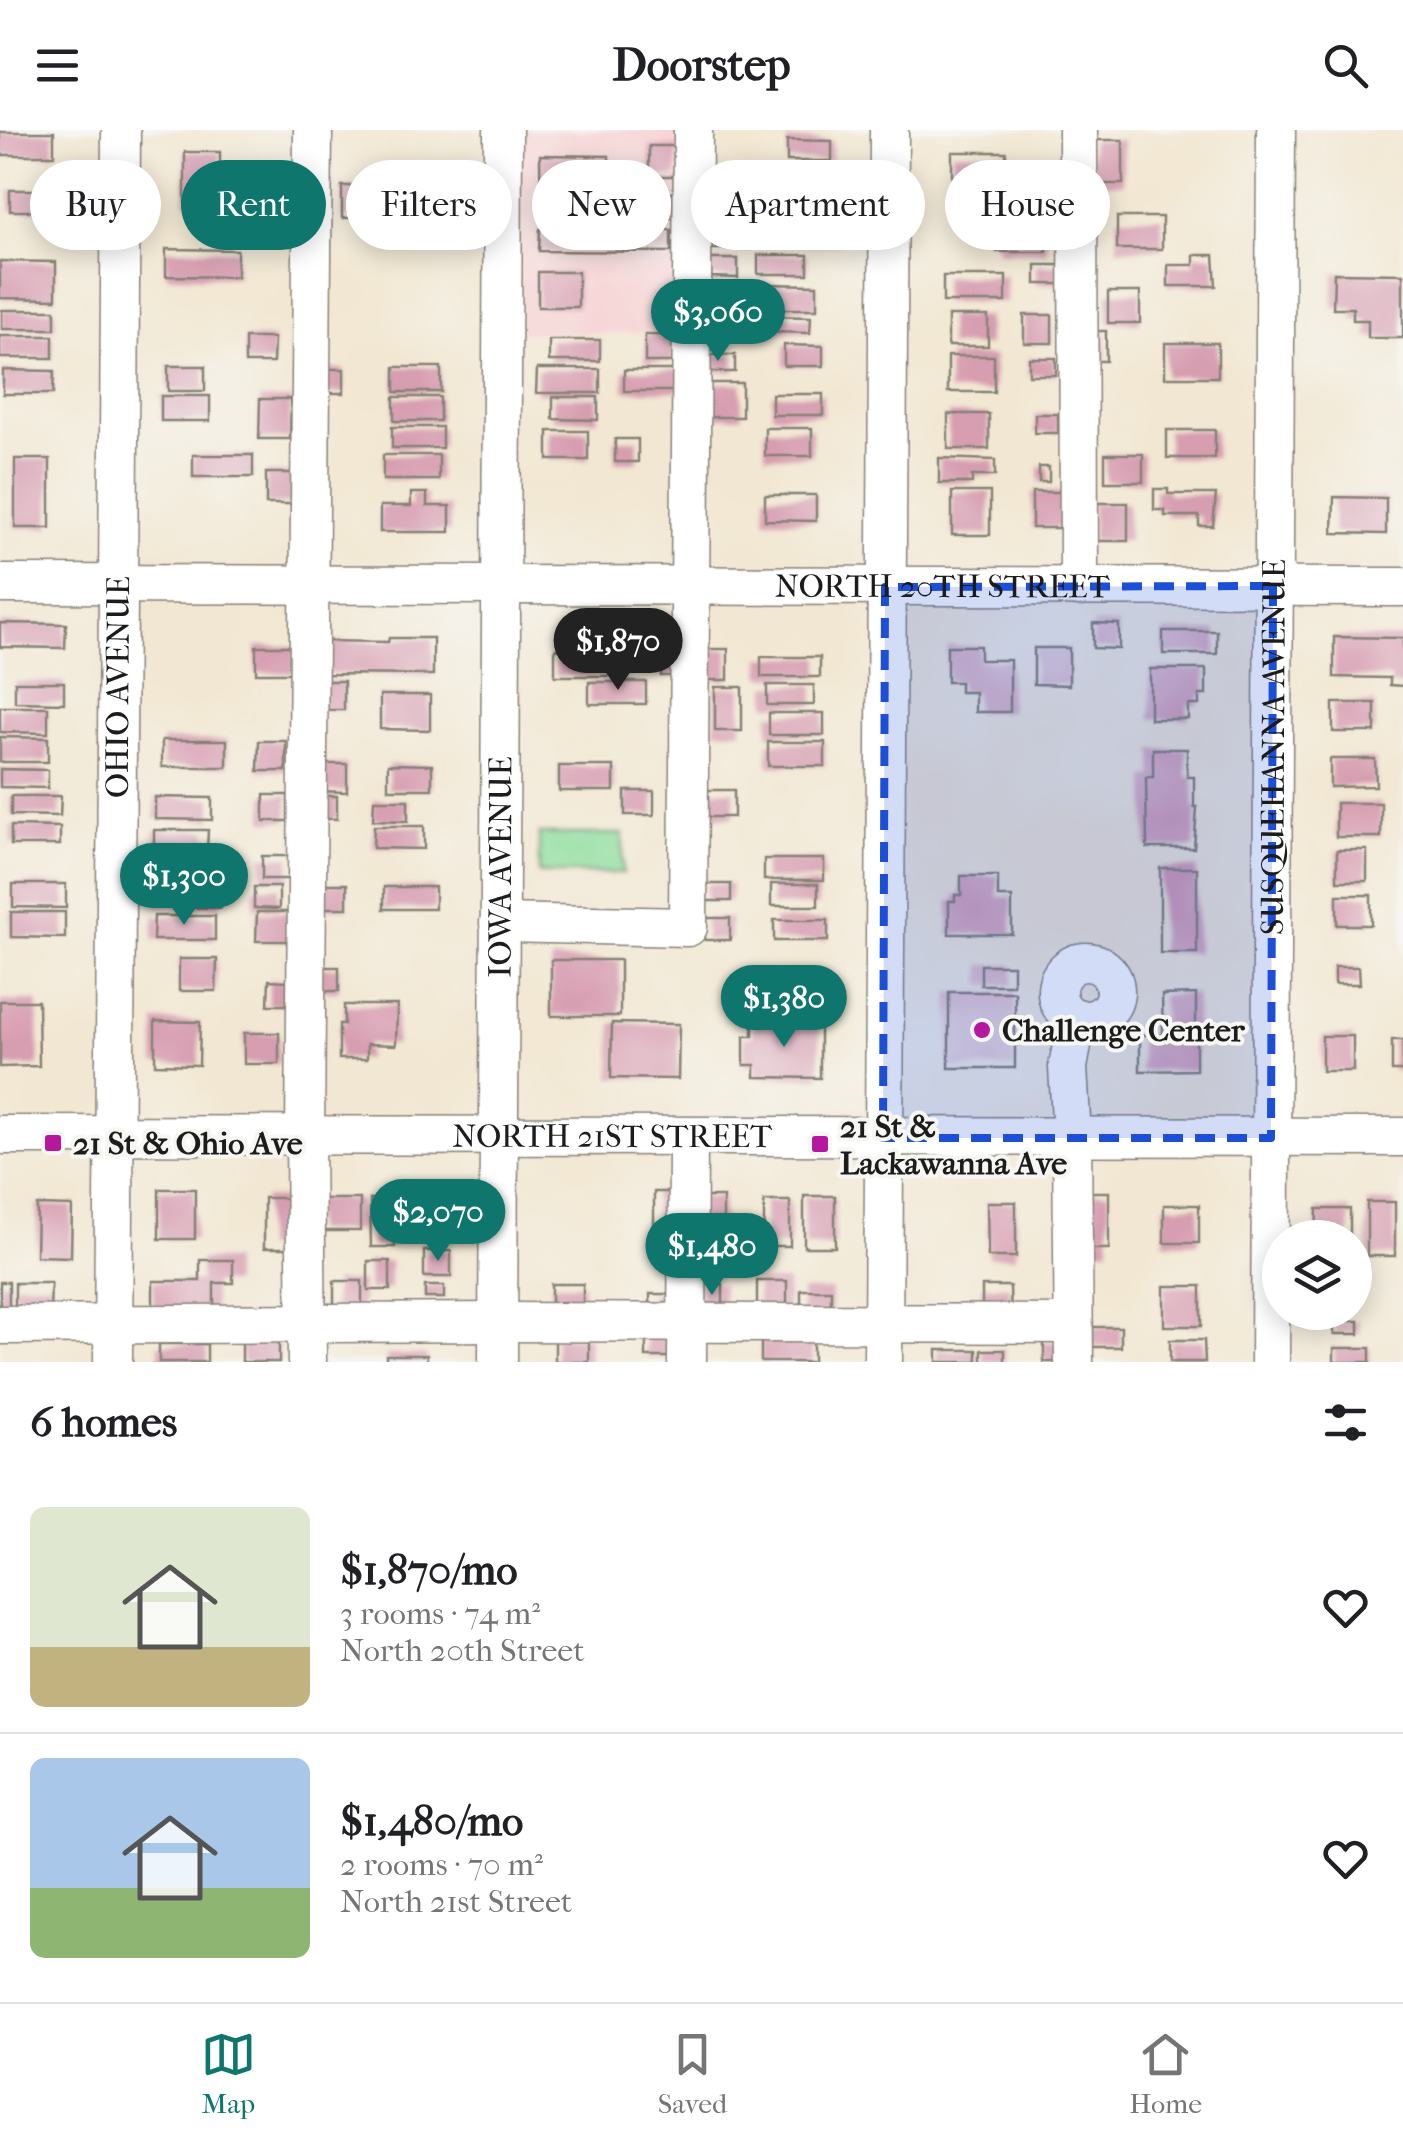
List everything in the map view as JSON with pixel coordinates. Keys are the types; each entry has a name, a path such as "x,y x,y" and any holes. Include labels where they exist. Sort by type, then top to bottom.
{"street":[{"name":"OHIO AVENUE","path":"113,1344 121,130"},
{"path":"307,1362 304,1136 313,130"},
{"name":"IOWA AVENUE","path":"498,1362 504,130"},
{"path":"500,924 688,927 693,130"},
{"path":"883,1362 889,130"},
{"path":"1078,130 1079,587"},
{"name":"SUSQUEHANNA AVENUE","path":"1270,1362 1276,130"},
{"name":"NORTH 20TH STREET","path":"0,584 1403,588"},
{"path":"1074,1362 1068,1068 1078,1018"},
{"name":"NORTH 21ST STREET","path":"0,1135 1403,1138"},
{"path":"688,1138 688,1362"},
{"path":"0,1325 113,1344 307,1323 1073,1324"}],"highlighted area":[{"path":"1273,586 1271,1138 883,1138 885,587"}],"shaded area":[{"path":"520,130 687,130 688,333 520,333"}],"green space":[{"path":"539,834 623,834 623,873 539,873"}],"building":[{"path":"0,132 54,132 54,155 0,155"},
{"path":"787,140 832,141 832,160 787,160"},
{"path":"1091,140 1123,140 1123,184 1110,184 1110,160 1091,160"},
{"path":"649,146 677,146 676,176 671,176 671,160 649,160"},
{"path":"185,152 220,152 220,160 185,160"},
{"path":"952,152 1006,152 1006,160 952,160"},
{"path":"540,155 609,156 609,160 540,160"},
{"path":"342,186 346,186 346,218 342,218"},
{"path":"10,190 30,190 30,211 10,211"},
{"path":"1117,217 1162,217 1162,249 1117,249"},
{"path":"166,249 237,250 237,277 166,276"},
{"path":"671,250 671,252 539,251"},
{"path":"997,250 1047,250 1047,252"},
{"path":"758,255 808,255 808,274 758,274"},
{"path":"1194,255 1214,255 1216,286 1168,286 1168,265 1194,265"},
{"path":"711,259 738,259 738,278 711,277"},
{"path":"0,261 56,262 56,299 0,298"},
{"path":"1036,265 1061,265 1061,284 1036,284"},
{"path":"538,272 578,272 578,307 538,307"},
{"path":"1334,273 1403,274 1403,338 1368,338 1368,320 1353,320 1353,308 1333,308"},
{"path":"943,276 1006,276 1006,302 943,302"},
{"path":"763,284 817,285 817,309 763,309"},
{"path":"712,285 739,285 739,309 712,309"},
{"path":"1108,292 1140,292 1140,323 1108,323"},
{"path":"2,310 55,310 55,329 2,329"},
{"path":"1024,315 1052,315 1052,343 1024,343"},
{"path":"767,316 811,317 810,333 767,332"},
{"path":"948,316 988,316 988,346 948,346"},
{"path":"1091,331 1106,331 1106,361 1091,361"},
{"path":"645,335 674,335 673,362 645,362"},
{"path":"0,336 53,336 53,358 0,358"},
{"path":"245,338 274,338 273,363 245,363"},
{"path":"549,340 600,340 600,361 549,361"},
{"path":"1165,343 1218,343 1218,377 1165,377"},
{"path":"784,345 823,346 823,366 784,366"},
{"path":"702,355 735,355 735,372 702,372"},
{"path":"948,356 994,356 994,392 948,392"},
{"path":"1029,358 1056,358 1056,375 1029,375"},
{"path":"168,366 205,366 205,391 168,391"},
{"path":"395,367 441,367 441,392 395,392"},
{"path":"320,369 344,369 344,393 320,393"},
{"path":"537,369 600,369 600,393 536,393"},
{"path":"3,370 54,371 53,394 3,394"},
{"path":"624,370 681,370 681,391 624,391"},
{"path":"703,383 742,383 742,417 703,417"},
{"path":"772,394 823,394 823,415 772,415"},
{"path":"161,396 210,396 210,421 161,421"},
{"path":"394,397 440,397 440,421 394,421"},
{"path":"553,397 598,397 598,420 553,419"},
{"path":"260,399 291,399 290,439 259,439"},
{"path":"948,414 989,414 989,449 948,449"},
{"path":"1035,414 1058,414 1058,433 1035,433"},
{"path":"392,427 442,427 442,448 392,448"},
{"path":"765,428 812,428 812,456 765,456"},
{"path":"1167,430 1215,430 1215,458 1167,458"},
{"path":"548,431 588,431 588,460 548,460"},
{"path":"615,439 638,439 638,462 615,462"},
{"path":"1105,454 1143,454 1143,482 1105,482"},
{"path":"193,455 253,455 253,477 193,477"},
{"path":"383,455 439,455 439,480 383,480"},
{"path":"939,458 995,460 995,476 972,476 972,483 939,483"},
{"path":"15,459 50,459 50,528 15,528"},
{"path":"1039,467 1049,467 1049,482 1039,482"},
{"path":"266,473 299,473 298,504 266,504"},
{"path":"1154,489 1168,489 1168,494 1216,494 1213,526 1199,526 1199,516 1165,516 1165,510 1154,510"},
{"path":"952,492 990,492 990,535 952,535"},
{"path":"1032,492 1064,492 1064,528 1032,528"},
{"path":"411,493 427,493 427,506 450,506 450,532 380,532 380,506 411,506"},
{"path":"765,495 816,495 816,521 765,520"},
{"path":"1334,497 1386,498 1386,534 1333,533"},
{"path":"1092,503 1128,503 1128,541 1092,541"},
{"path":"0,623 66,624 65,648 0,647"},
{"path":"1093,623 1119,624 1119,649 1093,648"},
{"path":"1163,631 1217,631 1217,654 1163,654"},
{"path":"1334,637 1403,638 1403,686 1390,685 1390,678 1334,677"},
{"path":"389,638 433,638 433,675 318,674 318,641 388,642"},
{"path":"256,646 294,646 294,673 256,673"},
{"path":"947,646 980,646 980,660 1010,660 1010,712 975,712 975,692 960,692 960,682 947,682"},
{"path":"661,647 684,647 684,676 661,676"},
{"path":"1034,648 1069,648 1069,685 1034,684"},
{"path":"555,649 609,649 609,676 555,676"},
{"path":"702,649 728,649 728,680 702,680"},
{"path":"761,657 820,657 820,677 761,677"},
{"path":"1150,669 1206,669 1206,695 1199,695 1199,705 1188,705 1188,719 1150,719"},
{"path":"317,681 344,681 344,710 317,710"},
{"path":"15,682 64,682 64,703 15,702"},
{"path":"589,682 646,682 646,704 589,704"},
{"path":"767,685 814,685 814,705 767,705"},
{"path":"715,687 742,687 742,731 715,731"},
{"path":"380,695 430,695 430,730 380,729"},
{"path":"1333,703 1375,703 1375,732 1333,732"},
{"path":"0,707 48,707 48,733 0,732"},
{"path":"769,713 824,713 824,735 769,735"},
{"path":"0,737 48,738 48,762 0,762"},
{"path":"162,740 227,740 227,767 162,767"},
{"path":"259,741 286,741 286,771 258,771"},
{"path":"768,742 825,742 825,766 768,766"},
{"path":"1153,749 1187,749 1187,777 1194,777 1197,807 1194,848 1147,848 1146,777 1153,777"},
{"path":"1330,759 1375,759 1376,786 1330,787"},
{"path":"318,764 347,764 347,792 318,791"},
{"path":"388,764 432,765 432,789 388,789"},
{"path":"559,766 614,766 614,791 559,791"},
{"path":"0,769 48,770 48,788 0,787"},
{"path":"703,790 734,790 734,817 703,817"},
{"path":"625,791 654,791 654,815 625,815"},
{"path":"264,795 288,795 288,821 264,821"},
{"path":"11,796 61,796 60,816 11,815"},
{"path":"315,796 337,796 337,819 314,818"},
{"path":"155,797 212,798 212,820 155,819"},
{"path":"374,800 408,800 408,821 373,820"},
{"path":"1336,803 1381,803 1381,837 1336,837"},
{"path":"11,826 60,827 60,845 11,845"},
{"path":"374,826 424,826 424,849 373,848"},
{"path":"154,830 208,830 207,849 154,848"},
{"path":"1337,850 1367,850 1367,881 1337,881"},
{"path":"262,856 290,856 290,879 262,879"},
{"path":"160,857 211,857 211,875 160,874"},
{"path":"764,859 824,859 824,880 764,880"},
{"path":"1160,868 1197,868 1197,953 1160,953"},
{"path":"961,876 998,876 998,897 1012,897 1012,934 949,934 949,901 961,895"},
{"path":"13,884 66,884 66,908 13,907"},
{"path":"320,884 347,884 347,908 320,908"},
{"path":"706,884 731,884 731,901 706,901"},
{"path":"771,884 818,884 818,906 771,906"},
{"path":"156,886 221,886 221,908 156,907"},
{"path":"254,887 279,887 279,909 254,908"},
{"path":"384,887 435,887 435,909 384,909"},
{"path":"1337,895 1371,895 1371,925 1337,925"},
{"path":"11,912 65,912 65,938 11,937"},
{"path":"257,912 290,912 290,941 256,941"},
{"path":"154,916 215,916 215,940 153,940"},
{"path":"705,918 730,918 730,940 705,940"},
{"path":"774,920 828,920 828,941 774,941"},
{"path":"179,959 217,959 216,991 179,991"},
{"path":"551,960 620,960 620,1016 551,1016"},
{"path":"981,965 1013,965 1013,985 981,985"},
{"path":"320,967 339,967 339,991 320,991"},
{"path":"1335,967 1359,967 1360,984 1335,984"},
{"path":"269,980 287,981 287,1005 268,1005"},
{"name":"Challenge Center","path":"949,992 1015,992 1015,1068 949,1068"},
{"path":"1196,994 1196,1070 1140,1071 1140,1035 1163,1035 1162,995"},
{"path":"0,1001 38,1001 39,1066 0,1067"},
{"path":"344,1005 397,1005 396,1045 367,1044 367,1059 339,1059 339,1024 344,1024"},
{"path":"155,1021 200,1022 199,1065 155,1064"},
{"path":"612,1023 679,1024 678,1079 611,1078"},
{"path":"753,1023 820,1024 820,1078 755,1077 755,1065 744,1065 744,1036 753,1036"},
{"path":"244,1033 279,1033 279,1064 244,1064"},
{"path":"1322,1036 1353,1036 1353,1071 1322,1071"},
{"path":"1392,1040 1403,1040 1403,1071 1392,1071"},
{"path":"159,1189 195,1189 195,1239 159,1239"},
{"path":"654,1192 679,1192 679,1257 654,1257"},
{"path":"1083,1192 1109,1192 1109,1249 1083,1249"},
{"path":"804,1196 835,1196 835,1247 804,1247"},
{"path":"698,1197 723,1197 723,1249 698,1249"},
{"path":"264,1198 293,1198 293,1248 264,1248"},
{"path":"314,1199 360,1199 360,1231 314,1231"},
{"path":"370,1199 395,1199 395,1247 371,1247"},
{"path":"406,1199 451,1199 451,1233 406,1233"},
{"path":"764,1201 790,1201 790,1246 764,1246"},
{"path":"987,1202 1016,1202 1016,1257 988,1257"},
{"path":"1367,1202 1395,1202 1395,1256 1372,1256 1372,1220 1367,1220"},
{"path":"37,1205 72,1206 71,1257 36,1256"},
{"path":"1164,1205 1199,1205 1199,1243 1164,1243"},
{"path":"1317,1209 1350,1209 1350,1220 1317,1220"},
{"path":"424,1251 451,1251 451,1277 424,1277"},
{"path":"200,1260 233,1260 233,1283 214,1283 214,1315 153,1315 153,1281 200,1281"},
{"path":"368,1261 390,1261 390,1290 368,1290"},
{"path":"334,1281 362,1281 362,1311 334,1311"},
{"path":"757,1281 787,1281 787,1309 757,1309"},
{"path":"0,1282 9,1282 9,1313 0,1313"},
{"path":"15,1283 51,1283 50,1313 15,1312"},
{"path":"551,1284 583,1284 583,1315 551,1315"},
{"path":"700,1284 723,1284 723,1312 700,1312"},
{"path":"425,1286 444,1286 444,1298 425,1298"},
{"path":"982,1286 1010,1286 1011,1318 982,1318"},
{"path":"1164,1286 1201,1286 1201,1326 1164,1326"},
{"path":"801,1290 831,1290 831,1317 801,1317"},
{"path":"650,1294 675,1294 675,1314 650,1314"},
{"path":"1093,1327 1121,1327 1121,1347 1093,1347"},
{"path":"1334,1330 1359,1330 1359,1334 1334,1334"},
{"path":"555,1337 589,1337 589,1362 555,1362"},
{"path":"646,1337 676,1337 676,1357 646,1357"},
{"path":"242,1338 279,1338 279,1362 242,1362"},
{"path":"761,1338 813,1338 813,1362 761,1362"},
{"path":"1170,1340 1204,1340 1205,1362 1170,1362"},
{"path":"1044,1342 1065,1342 1065,1362 1044,1362"},
{"path":"159,1344 207,1344 207,1362 159,1362"},
{"path":"1334,1348 1370,1348 1370,1362 1334,1362"},
{"path":"937,1350 977,1350 977,1362 937,1362"},
{"path":"982,1350 1005,1350 1005,1362 982,1362"},
{"path":"386,1355 427,1355 427,1362 386,1362"}],"place":[{"name":"Challenge Center","path":"982,1030"},
{"name":"21 St & Ohio Ave","path":"53,1143"},
{"name":"21 St & Lackawanna Ave","path":"820,1144"}]}
